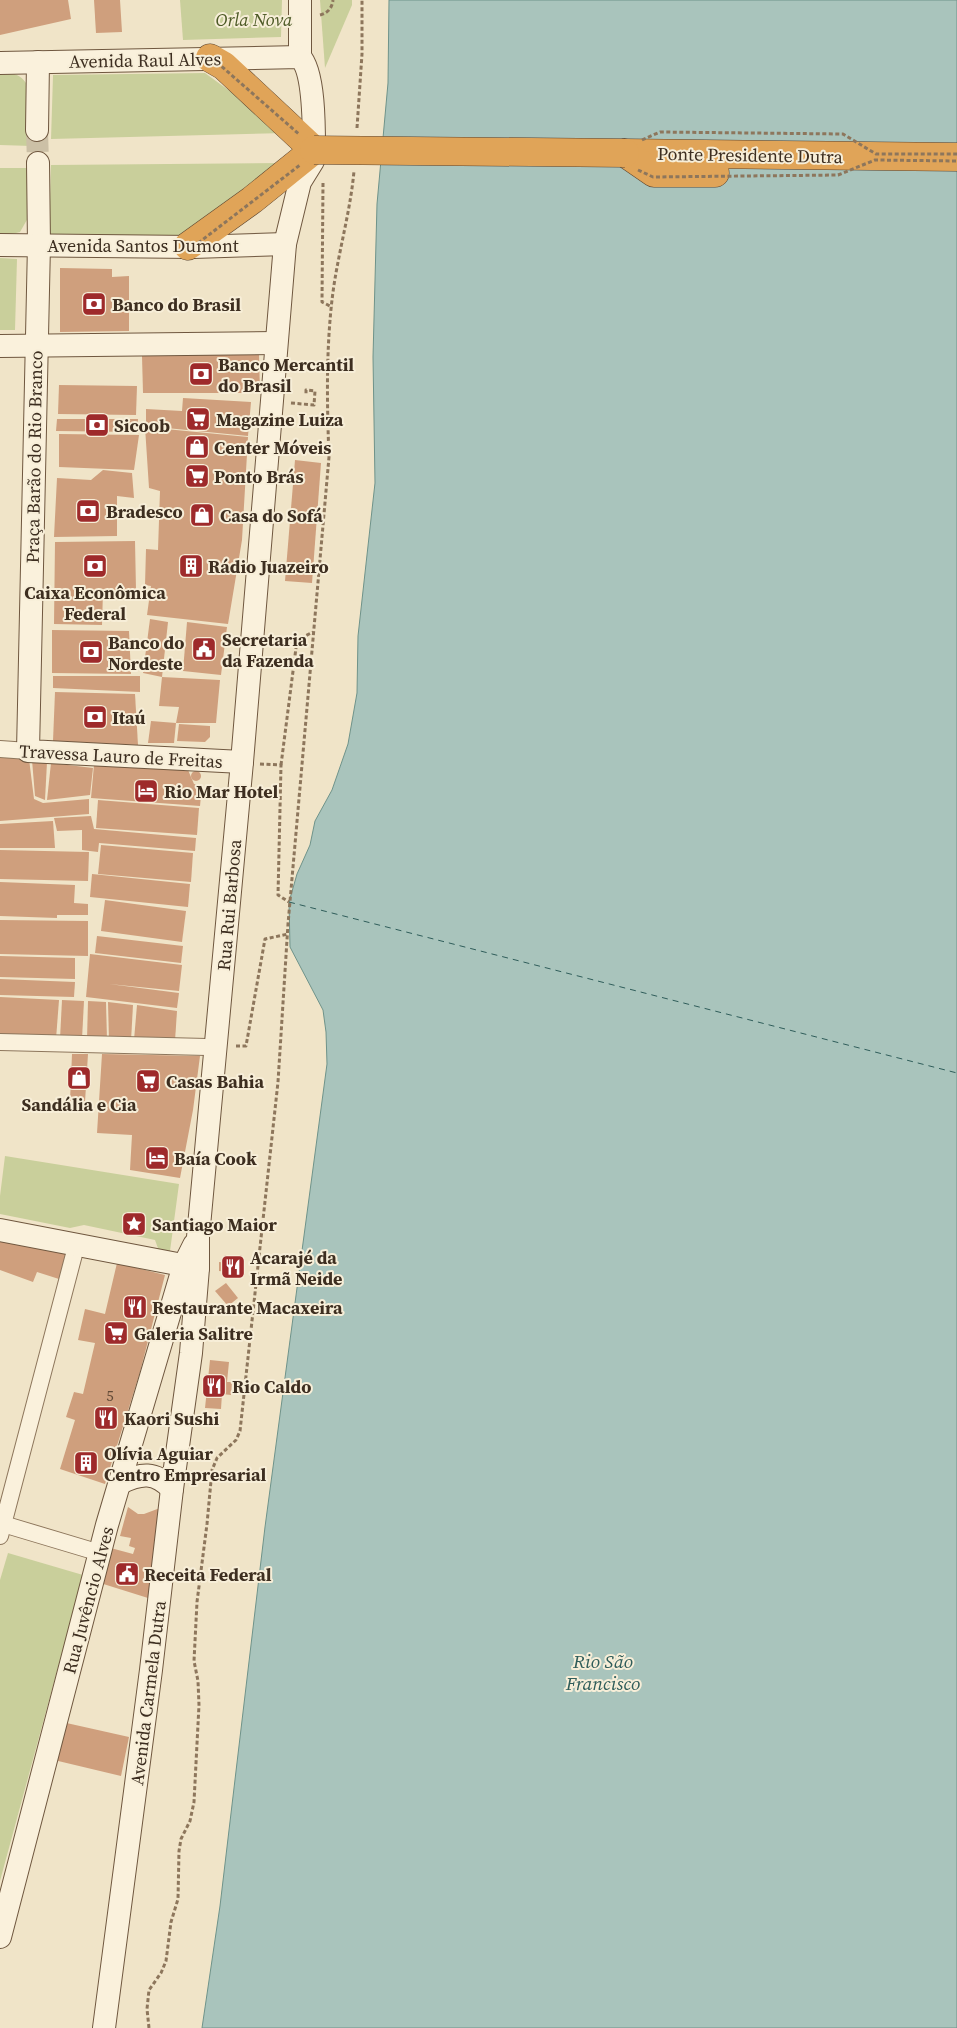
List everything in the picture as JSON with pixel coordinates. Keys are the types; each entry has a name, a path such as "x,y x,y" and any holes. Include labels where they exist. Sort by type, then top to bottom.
{"highway":[{"path":"217,62 316,160"},
{"name":"Ponte Presidente Dutra","path":"660,135 842,138 876,157 838,172 654,173 625,153 660,135"},
{"path":"188,246 316,160 625,153"},
{"path":"876,157 957,158"}],"main road":[{"path":"300,0 295,57 305,62 308,71 314,116 316,160"},
{"name":"Avenida Raul Alves","path":"0,63 217,62 295,57"},
{"path":"37,130 38,62"},
{"name":"Rua Rui Barbosa","path":"191,1267 198,1237 212,1047 242,762 285,244 300,182 316,160"},
{"name":"Praça Barão do Rio Branco","path":"28,751 39,244 38,162"},
{"name":"Avenida Santos Dumont","path":"0,245 188,246 285,244"},
{"path":"0,346 276,343"},
{"name":"Travessa Lauro de Freitas","path":"28,751 242,762"},
{"path":"0,1230 191,1267"},
{"name":"Rua Juvêncio Alves","path":"0,1938 100,1553 120,1483 191,1267"},
{"name":"Avenida Carmela Dutra","path":"104,2028 152,1670 172,1490 191,1353 191,1267"},
{"path":"120,1483 137,1476 147,1475 160,1479 172,1490"}],"street":[{"name":"Travessa Lauro de Freitas","path":"0,749 28,751"},
{"path":"0,1042 212,1047"},
{"path":"77,1244 6,1494 2,1530 100,1553"}],"path":[{"path":"356,137 362,54 362,0"},
{"path":"316,160 322,302 332,306"},
{"path":"149,2028 146,2009 149,1990 161,1973 166,1961 171,1922 178,1899 179,1851 181,1840 190,1821 194,1802 199,1714 198,1681 194,1661 197,1602 212,1470 217,1458 236,1440 240,1431 278,1082 288,934 329,457 328,380 332,306 351,198 354,168"},
{"path":"290,403 314,405 315,391 306,390 306,396"},
{"path":"289,902 278,895 281,765 297,640 313,632"},
{"path":"242,762 281,765"},
{"path":"212,1047 246,1046 266,939 288,934"}],"green space":[{"name":"Orla Nova","path":"180,0 282,0 281,37 183,40"},
{"path":"320,0 352,0 352,5 325,68"},
{"path":"0,72 13,74 23,79 29,87 33,110 32,146 0,145"},
{"path":"205,73 287,133 51,139 53,75"},
{"path":"284,163 190,237 49,238 51,165"},
{"path":"0,168 27,168 28,218 20,232 0,237"},
{"path":"0,258 17,259 15,330 0,330"},
{"path":"5,1156 179,1184 170,1251 159,1251 155,1240 84,1225 70,1228 0,1214 0,1196"},
{"path":"8,1553 83,1575 0,1881 0,1580"}],"water":[{"name":"Rio São Francisco","path":"389,0 957,0 957,2028 202,2028 220,1906 265,1527 327,1064 323,1010 290,947 289,902 297,874 310,845 315,821 332,790 348,744 357,693 358,636 375,483 373,357 377,204 388,83"}],"building":[{"path":"0,0 68,0 71,19 0,35"},
{"path":"94,0 120,0 122,32 96,33"},
{"name":"Banco do Brasil","path":"60,268 112,269 112,277 129,276 129,331 60,332"},
{"name":"Banco Mercantil do Brasil","path":"259,354 260,393 143,393 142,356"},
{"path":"59,385 137,386 136,415 58,414"},
{"name":"Magazine Luiza","path":"183,398 251,402 248,436 146,426 146,409 182,411"},
{"name":"Sicoob","path":"57,419 138,419 137,432 56,431"},
{"path":"145,427 248,437 242,540 228,624 147,615 151,586 145,585 146,549 158,550 160,491 149,488"},
{"path":"59,434 139,435 134,470 59,467"},
{"path":"295,460 321,463 312,583 285,581"},
{"path":"103,470 132,473 134,498 117,496 117,536 54,537 57,478 91,480"},
{"name":"Caixa Econômica Federal","path":"135,541 136,590 103,591 102,625 54,624 55,542"},
{"path":"150,619 168,622 162,677 143,673"},
{"name":"Secretaria da Fazenda","path":"187,622 227,627 221,675 183,671"},
{"name":"Banco do Nordeste","path":"52,630 129,631 131,674 52,673"},
{"path":"53,676 140,676 140,692 53,688"},
{"path":"162,677 220,680 216,723 176,723 179,707 159,706"},
{"name":"Itaú","path":"55,692 135,694 138,745 53,741"},
{"path":"151,721 176,723 174,743 148,743"},
{"path":"179,724 210,726 210,737 205,742 177,741"},
{"path":"0,757 29,759 34,799 43,803 89,799 89,814 0,821"},
{"path":"32,760 47,762 45,800 35,796"},
{"path":"51,763 93,768 90,795 47,800"},
{"name":"Rio Mar Hotel","path":"94,765 188,770 194,784 202,785 200,806 91,798"},
{"path":"194,771 198,771 201,776 200,780 194,781 191,778 191,774"},
{"path":"98,800 199,808 197,835 96,828"},
{"path":"91,816 94,829 196,838 195,851 99,843 98,852 82,850 82,830 57,831 54,818"},
{"path":"53,821 55,848 0,848 0,824"},
{"path":"101,845 193,853 191,882 98,874"},
{"path":"0,850 89,852 88,881 0,879"},
{"path":"92,874 190,884 188,907 90,897"},
{"path":"0,882 75,885 74,903 88,904 88,915 57,915 57,918 0,916"},
{"path":"105,900 186,911 182,942 101,931"},
{"path":"0,920 88,921 88,956 0,954"},
{"path":"97,936 183,946 181,963 95,953"},
{"path":"90,954 182,965 179,991 109,984 179,993 177,1008 86,997"},
{"path":"0,956 75,958 75,979 0,977"},
{"path":"0,979 75,982 74,997 0,995"},
{"path":"0,997 59,1000 56,1039 0,1039"},
{"path":"62,1000 84,1001 82,1039 60,1039"},
{"path":"88,1001 106,1002 107,1040 87,1040"},
{"path":"108,1002 133,1005 131,1041 109,1041"},
{"path":"137,1005 177,1011 175,1041 134,1040"},
{"name":"Sandália e Cia","path":"72,1054 88,1054 85,1102 70,1101"},
{"path":"102,1054 200,1056 193,1110 180,1178 130,1170 132,1135 97,1133"},
{"path":"0,1237 67,1254 59,1279 37,1272 33,1282 0,1270"},
{"path":"231,1259 244,1261 242,1277 228,1276 228,1272 219,1271 219,1262 230,1263"},
{"path":"117,1263 165,1275 140,1372 105,1484 60,1469 75,1420 66,1417 74,1392 83,1394 95,1343 78,1340 85,1309 105,1314"},
{"path":"226,1283 238,1298 228,1306 215,1291"},
{"path":"210,1360 229,1362 227,1382 232,1382 231,1395 222,1394 221,1409 205,1408"},
{"path":"128,1507 138,1514 144,1514 160,1508 157,1562 148,1598 97,1582 107,1547 133,1554 135,1548 129,1546 131,1538 120,1536"},
{"path":"62,1722 129,1737 121,1776 54,1760"}],"ferry route":[{"path":"289,902 957,1073"}],"tunnel":[{"path":"37,130 38,163"}],"place":[{"name":"Banco do Brasil","path":"94,304"},
{"name":"Banco Mercantil do Brasil","path":"201,374"},
{"name":"Magazine Luiza","path":"198,419"},
{"name":"Sicoob","path":"97,425"},
{"name":"Center Móveis","path":"197,447"},
{"name":"Ponto Brás","path":"197,476"},
{"name":"Bradesco","path":"88,511"},
{"name":"Casa do Sofá","path":"202,515"},
{"name":"Caixa Econômica Federal","path":"95,566"},
{"name":"Rádio Juazeiro","path":"191,566"},
{"name":"Secretaria da Fazenda","path":"204,649"},
{"name":"Banco do Nordeste","path":"91,652"},
{"name":"Itaú","path":"95,717"},
{"name":"Rio Mar Hotel","path":"146,791"},
{"name":"Sandália e Cia","path":"79,1078"},
{"name":"Casas Bahia","path":"148,1081"},
{"name":"Baía Cook","path":"157,1158"},
{"name":"Santiago Maior","path":"134,1224"},
{"name":"Acarajé da Irmã Neide","path":"233,1267"},
{"name":"Restaurante Macaxeira","path":"135,1307"},
{"name":"Galeria Salitre","path":"116,1333"},
{"name":"Rio Caldo","path":"214,1386"},
{"name":"Kaori Sushi","path":"106,1418"},
{"name":"Olívia Aguiar Centro Empresarial","path":"86,1463"},
{"name":"Receita Federal","path":"127,1574"}]}
